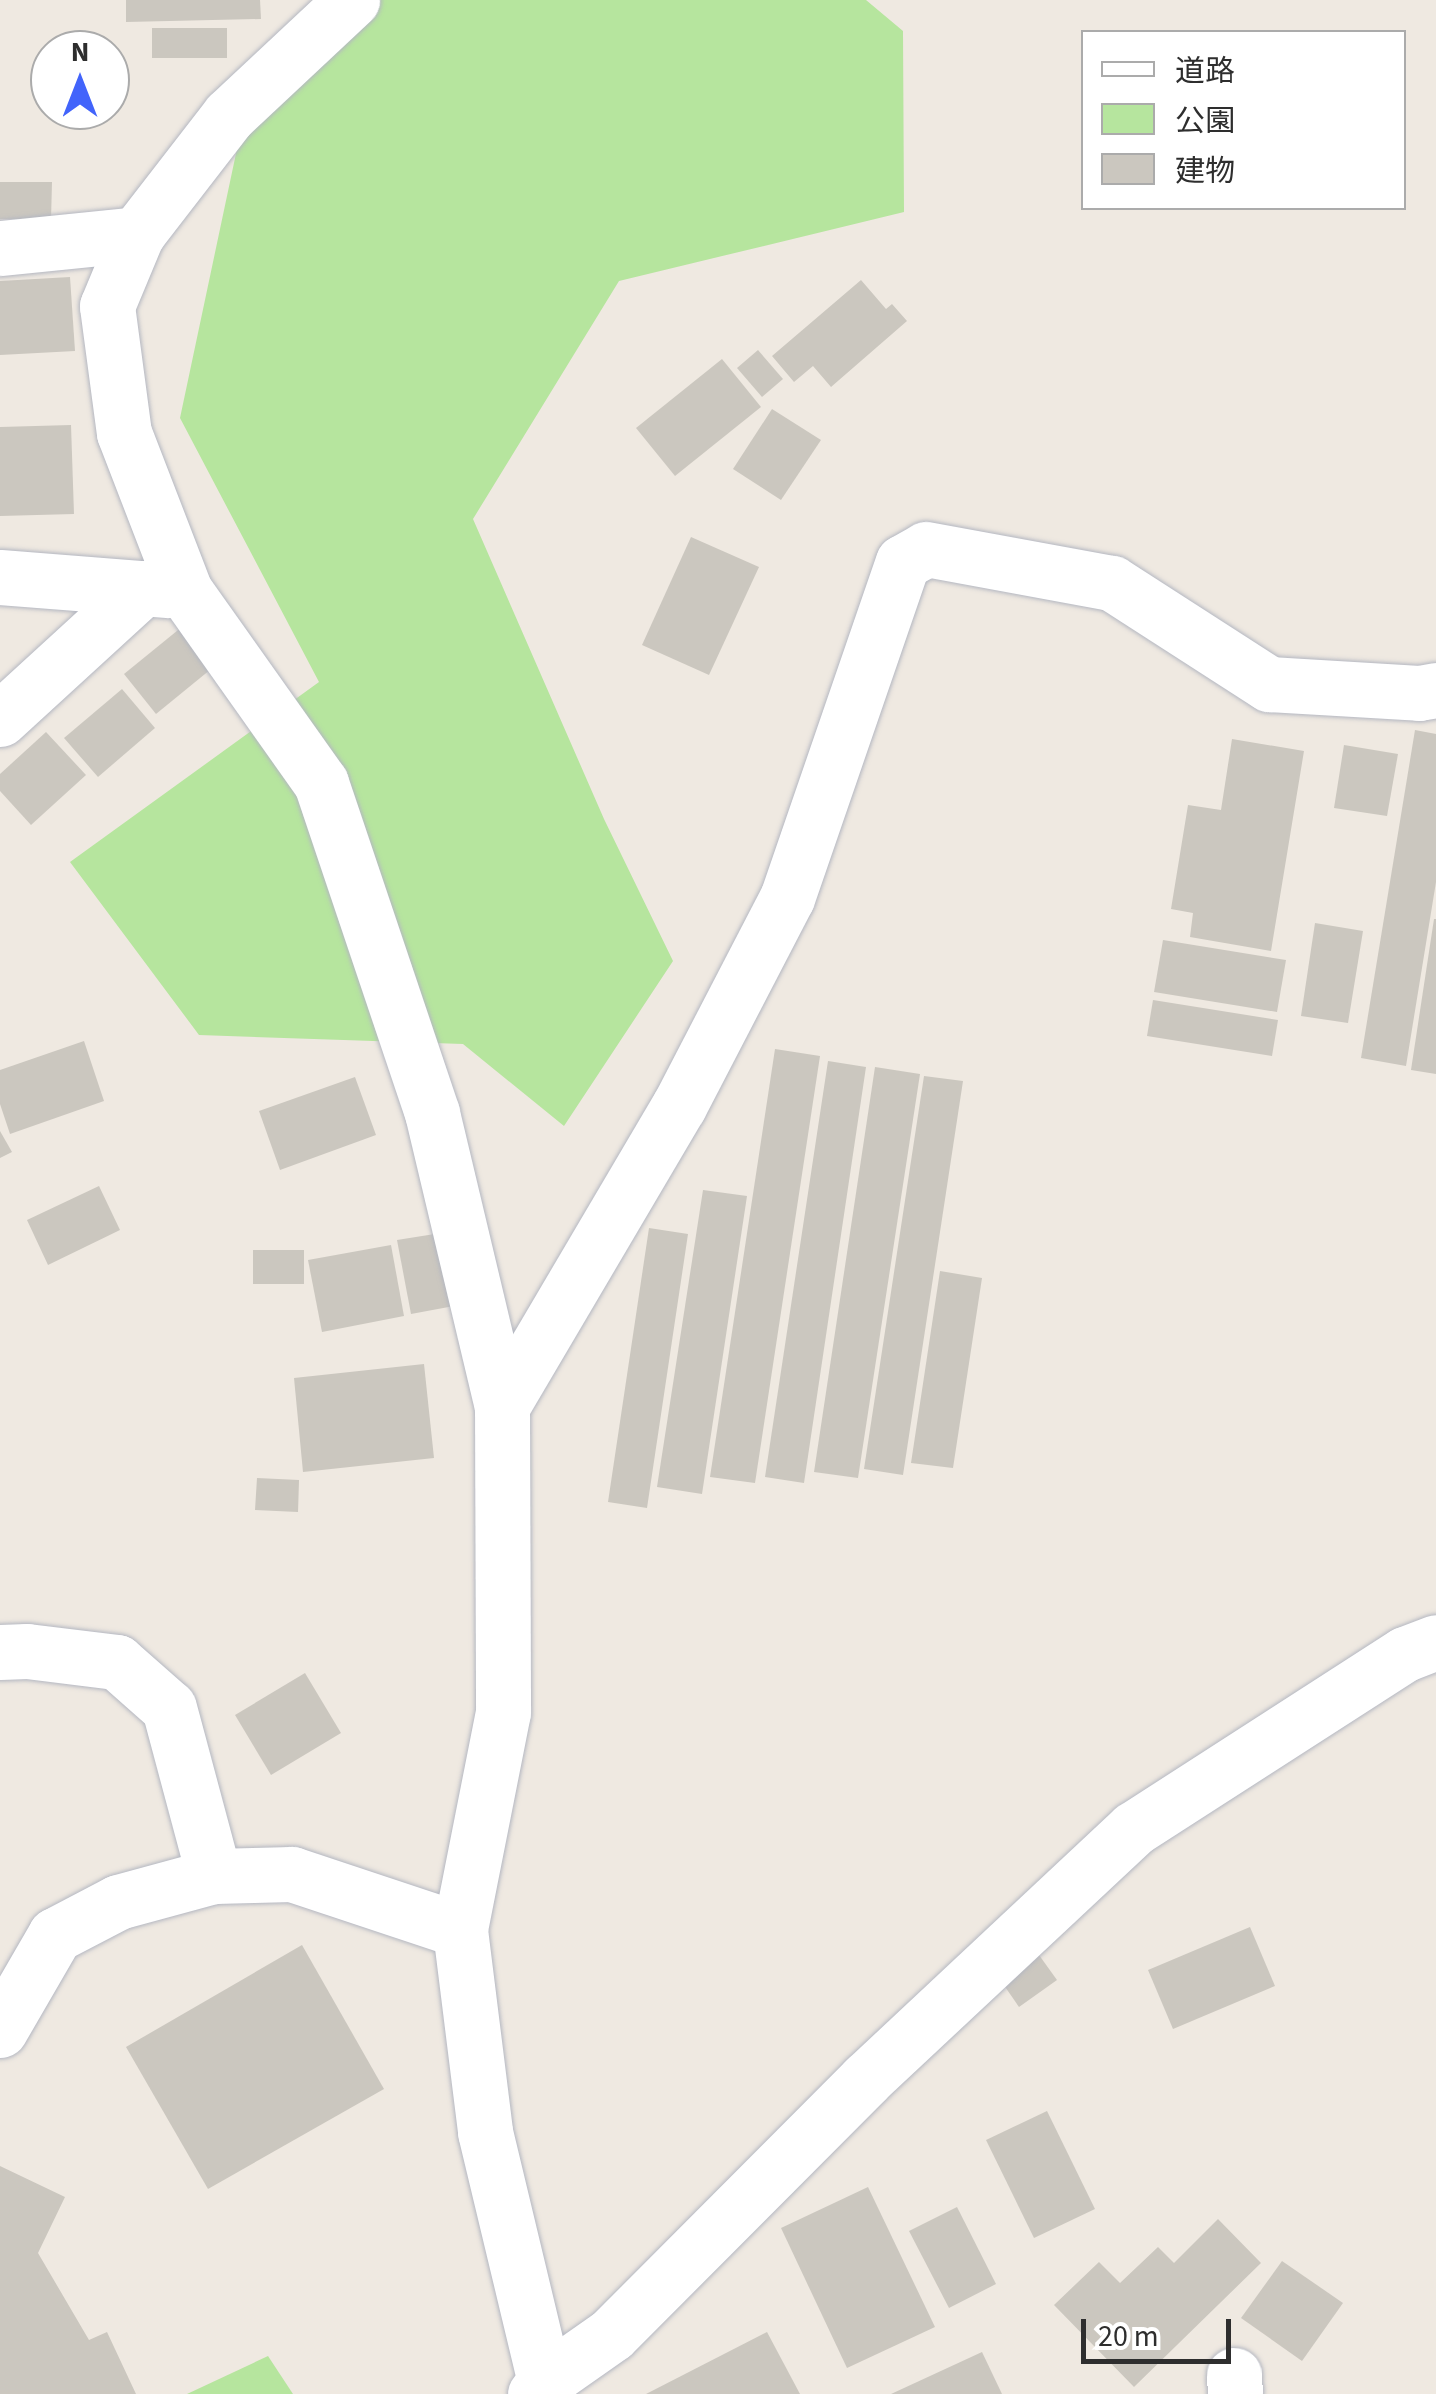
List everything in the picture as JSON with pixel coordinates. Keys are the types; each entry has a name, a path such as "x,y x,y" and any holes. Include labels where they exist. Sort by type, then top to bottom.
{"street":[{"path":"352,0 229,115 136,234 106,306 124,433 164,589 321,784 432,1113 502,1406 503,1712 460,1930 485,2132 544,2389 612,2334 866,2078 1133,1829 1405,1654 1436,1642"},
{"path":"0,248 136,234"},
{"path":"502,1406 679,1106 786,898 903,562 926,550 1112,583 1268,684 1419,694 1436,690"},
{"path":"0,577 164,589"},
{"path":"0,719 164,589"},
{"path":"0,1652 27,1651 118,1662 169,1708 214,1876"},
{"path":"0,2030 55,1936 118,1902 214,1876 292,1874 460,1930"}],"green space":[{"path":"362,0 866,0 903,31 904,212 619,281 473,519 604,819 673,961 564,1126 463,1044 199,1035 70,862 319,682 180,418 238,144"},
{"path":"268,2356 293,2394 187,2394"}],"building":[{"path":"126,0 260,0 261,19 126,22"},
{"path":"152,28 227,28 227,58 152,58"},
{"path":"0,182 52,182 51,220 0,219"},
{"path":"70,277 75,351 0,355 0,281"},
{"path":"861,280 886,309 892,304 907,321 831,387 813,366 794,382 772,356"},
{"path":"758,350 783,379 762,397 737,368"},
{"path":"722,359 761,407 675,476 636,428"},
{"path":"772,409 821,440 781,500 733,469"},
{"path":"71,425 74,514 0,516 0,427"},
{"path":"691,537 759,567 709,675 642,645"},
{"path":"183,626 216,665 156,714 124,674"},
{"path":"122,689 155,728 98,777 64,738"},
{"path":"1415,730 1436,734 1436,882 1406,1066 1361,1058"},
{"path":"46,732 86,775 31,825 0,791 0,774"},
{"path":"1232,739 1304,751 1271,951 1190,937 1193,913 1171,909 1188,805 1221,810"},
{"path":"1344,745 1398,754 1387,816 1334,808"},
{"path":"1436,919 1436,1074 1411,1070"},
{"path":"1315,923 1363,931 1348,1023 1301,1016"},
{"path":"1163,940 1286,960 1277,1012 1154,992"},
{"path":"1153,1000 1278,1020 1272,1056 1147,1036"},
{"path":"84,1041 104,1101 10,1134 0,1104 0,1070"},
{"path":"775,1049 820,1056 755,1483 710,1477"},
{"path":"828,1061 866,1067 804,1483 765,1477"},
{"path":"875,1067 920,1074 858,1478 814,1472"},
{"path":"924,1076 963,1081 903,1475 864,1469"},
{"path":"355,1077 376,1135 280,1170 259,1111"},
{"path":"0,1131 12,1152 0,1158"},
{"path":"99,1186 120,1230 48,1265 27,1220"},
{"path":"703,1190 747,1196 702,1494 657,1487"},
{"path":"649,1228 688,1234 647,1508 608,1502"},
{"path":"441,1233 454,1306 411,1314 397,1240"},
{"path":"391,1245 404,1316 322,1332 308,1260"},
{"path":"253,1250 304,1250 304,1284 253,1284"},
{"path":"940,1271 982,1278 953,1468 911,1463"},
{"path":"424,1364 434,1458 303,1472 294,1378"},
{"path":"257,1478 299,1480 298,1512 255,1510"},
{"path":"305,1673 341,1733 271,1775 235,1715"},
{"path":"1250,1927 1275,1986 1173,2029 1148,1970"},
{"path":"302,1945 384,2089 208,2189 126,2047"},
{"path":"1039,1955 1057,1980 1019,2007 1001,1981"},
{"path":"1047,2111 1095,2209 1034,2238 986,2140"},
{"path":"0,2166 65,2197 38,2253 89,2340 107,2332 136,2394 0,2394"},
{"path":"868,2187 935,2327 847,2368 781,2228"},
{"path":"957,2207 996,2284 949,2308 909,2231"},
{"path":"1218,2219 1261,2263 1134,2387 1054,2305 1099,2262 1120,2283 1158,2247 1174,2263"},
{"path":"1282,2261 1343,2303 1302,2361 1241,2318"},
{"path":"767,2332 800,2394 646,2394"},
{"path":"982,2352 1002,2394 891,2394"}]}
